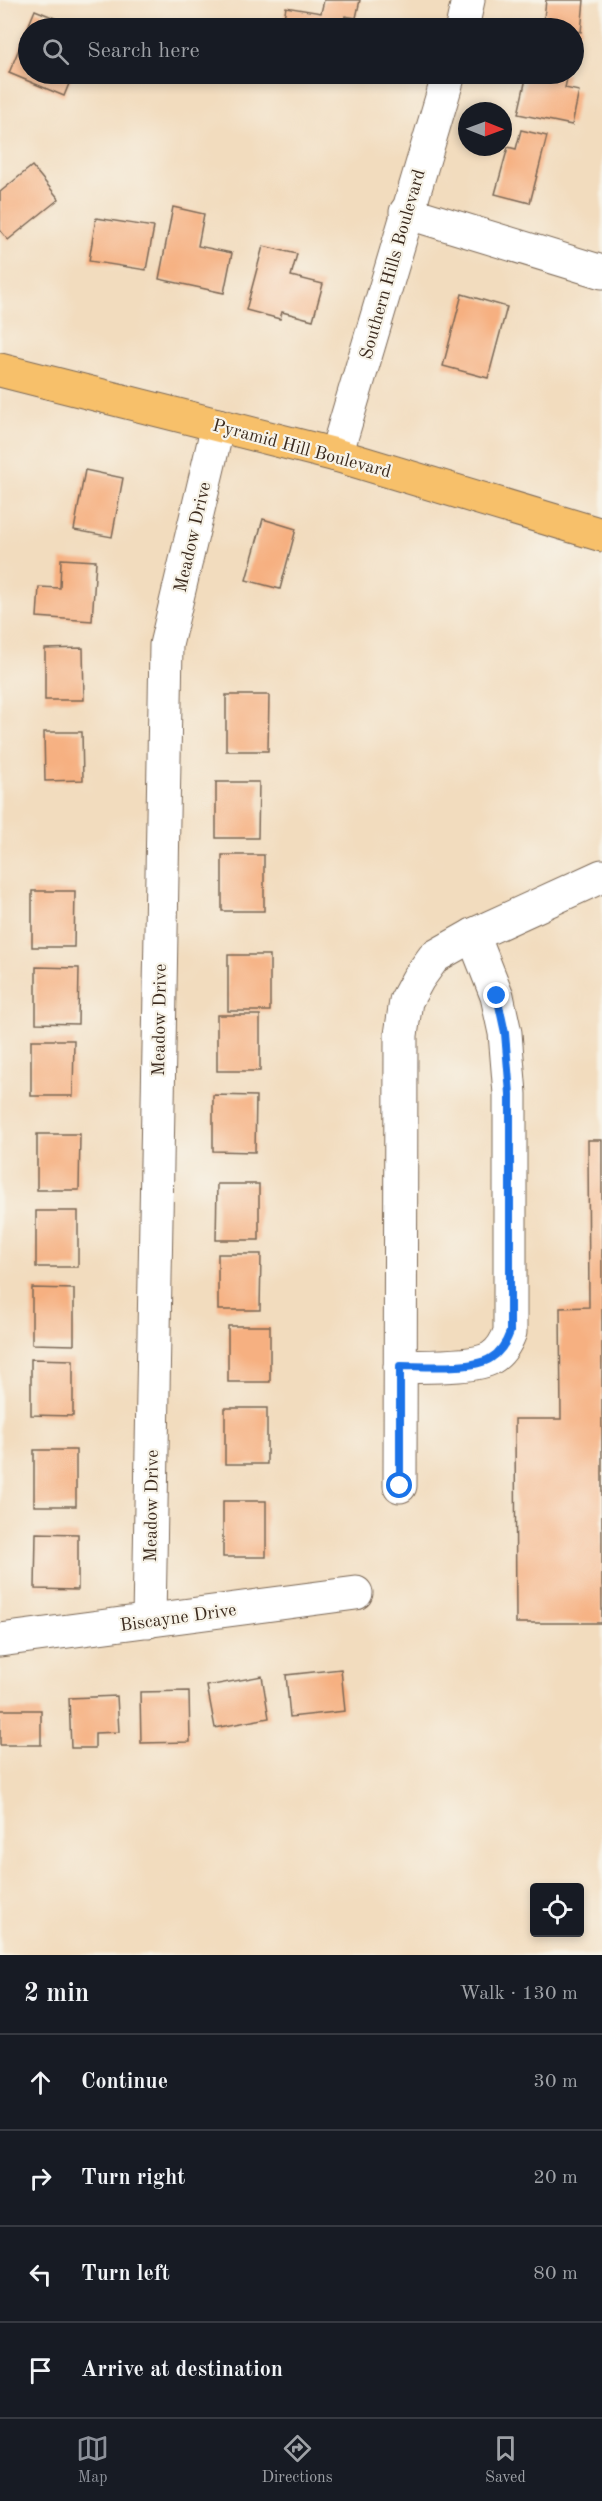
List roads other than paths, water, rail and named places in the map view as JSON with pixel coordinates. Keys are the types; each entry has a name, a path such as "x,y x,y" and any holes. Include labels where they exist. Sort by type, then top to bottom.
{"main road":[{"name":"Pyramid Hill Boulevard","path":"0,370 336,455 602,535"}],"street":[{"path":"464,18 468,0"},
{"name":"Southern Hills Boulevard","path":"336,455 406,212 446,84"},
{"path":"406,212 602,272"},
{"name":"Meadow Drive","path":"149,1621 166,645 218,425"},
{"path":"400,1486 401,1035 406,1001 434,957 473,935 602,876"},
{"path":"400,1366 463,1364 489,1359 506,1345 510,1332 510,1094 505,1033 497,996 473,935"},
{"name":"Biscayne Drive","path":"0,1640 356,1593"}]}
